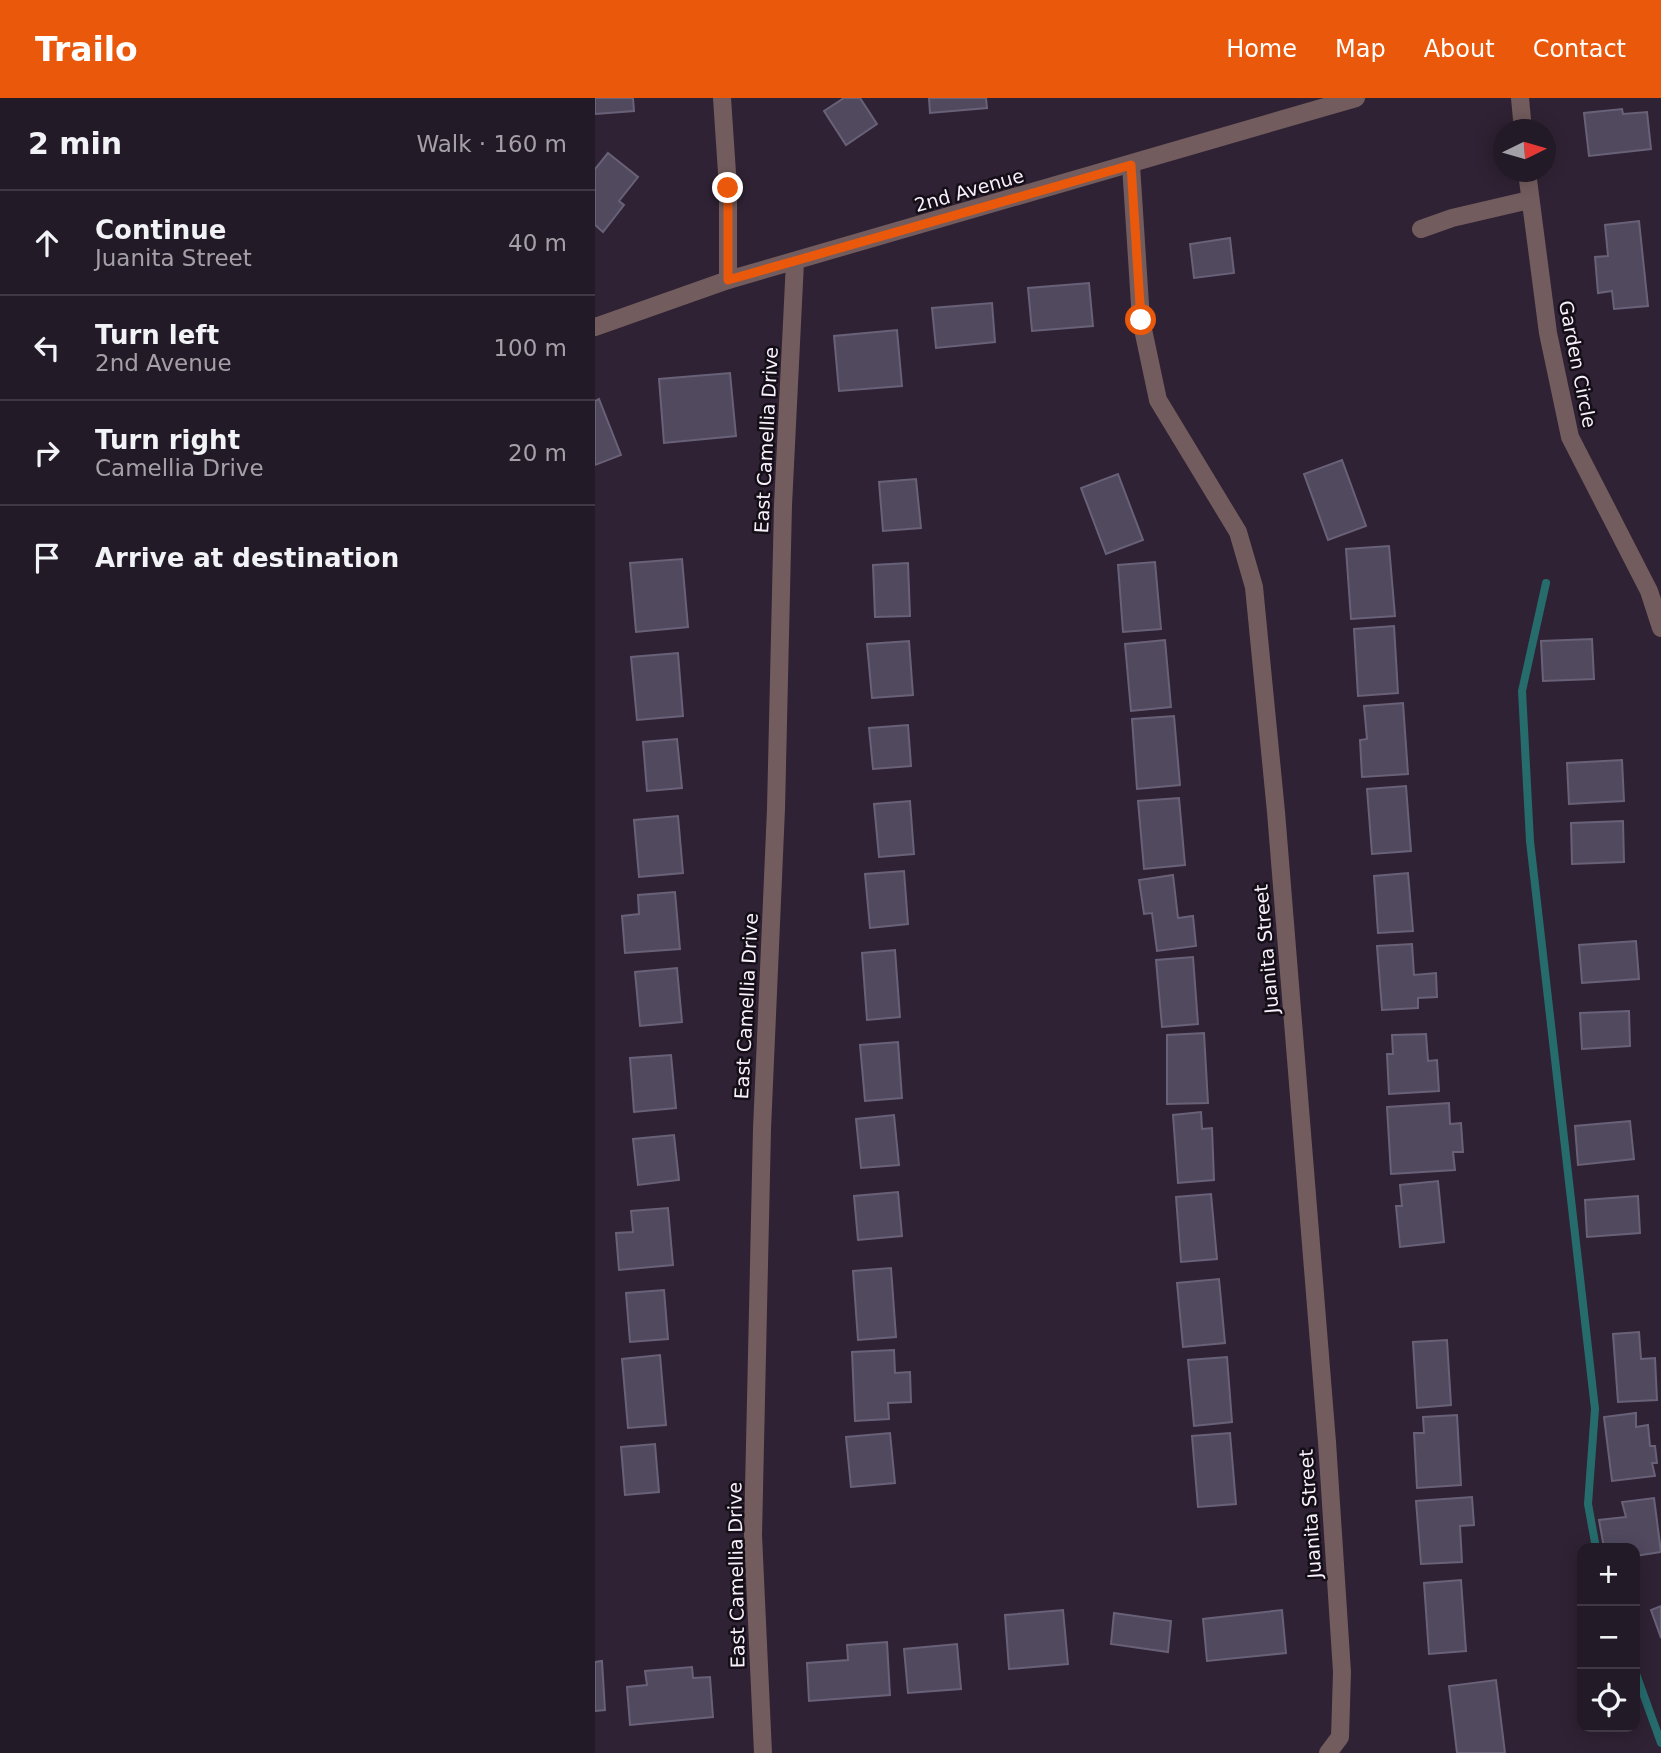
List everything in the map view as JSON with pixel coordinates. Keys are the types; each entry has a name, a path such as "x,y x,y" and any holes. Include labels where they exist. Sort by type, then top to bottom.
{"street":[{"path":"722,98 728,188 728,280"},
{"name":"2nd Avenue","path":"595,327 728,280 1356,98"},
{"path":"1520,98 1522,119"},
{"name":"Juanita Street","path":"1131,165 1141,320 1158,400 1238,532 1254,587 1279,839 1327,1442 1342,1672 1341,1737 1328,1753"},
{"name":"Garden Circle","path":"1528,182 1548,333 1570,437 1649,591 1661,628"},
{"path":"1421,229 1452,218 1529,200"},
{"name":"East Camellia Drive","path":"763,1753 753,1535 762,1129 776,809 783,505 795,262"}],"building":[{"path":"595,98 633,98 634,111 595,114"},
{"path":"844,98 860,98 877,124 846,145 824,111"},
{"path":"929,98 986,98 987,108 930,113"},
{"path":"1622,109 1623,114 1647,112 1651,149 1589,156 1584,113"},
{"path":"608,153 638,177 619,201 624,205 603,232 595,225 595,169"},
{"path":"1639,221 1648,306 1614,309 1612,291 1598,293 1595,257 1608,256 1605,225"},
{"path":"1230,238 1234,273 1194,278 1190,244"},
{"path":"1089,283 1093,326 1032,331 1028,288"},
{"path":"992,303 995,342 936,348 932,308"},
{"path":"897,330 902,386 839,391 834,336"},
{"path":"730,373 736,436 664,443 659,379"},
{"path":"599,399 621,455 595,465 595,401"},
{"path":"1342,460 1366,526 1328,540 1304,474"},
{"path":"1118,474 1143,540 1106,554 1081,488"},
{"path":"916,479 921,528 883,531 879,482"},
{"path":"1389,546 1395,616 1351,619 1346,549"},
{"path":"682,559 688,627 636,632 630,563"},
{"path":"1155,562 1161,629 1123,632 1118,565"},
{"path":"908,563 910,616 875,617 873,565"},
{"path":"1394,626 1398,693 1358,696 1354,629"},
{"path":"1592,639 1594,679 1543,681 1541,641"},
{"path":"1165,640 1171,707 1131,711 1125,644"},
{"path":"909,641 913,695 872,698 867,644"},
{"path":"678,653 683,716 637,720 631,657"},
{"path":"1403,703 1408,774 1362,777 1360,740 1367,739 1364,706"},
{"path":"1174,716 1180,785 1137,789 1132,719"},
{"path":"908,725 911,766 873,769 869,728"},
{"path":"677,739 682,788 647,791 643,742"},
{"path":"1622,760 1624,801 1569,804 1567,763"},
{"path":"1406,786 1411,851 1372,854 1367,789"},
{"path":"1179,798 1185,865 1144,869 1138,801"},
{"path":"910,801 914,854 879,857 874,804"},
{"path":"678,816 683,873 639,877 634,820"},
{"path":"1623,821 1624,862 1572,864 1571,823"},
{"path":"904,871 908,924 870,928 865,874"},
{"path":"1408,873 1413,931 1378,933 1374,876"},
{"path":"1173,875 1178,918 1193,916 1196,946 1157,951 1152,913 1144,914 1139,880"},
{"path":"675,892 680,949 625,953 622,916 639,914 638,895"},
{"path":"1636,941 1639,979 1582,983 1579,945"},
{"path":"1412,944 1414,975 1436,973 1437,997 1418,998 1418,1008 1382,1010 1377,946"},
{"path":"895,950 900,1017 867,1020 862,953"},
{"path":"1193,957 1198,1024 1162,1027 1156,960"},
{"path":"677,968 682,1022 640,1026 635,972"},
{"path":"1629,1011 1630,1046 1582,1049 1580,1013"},
{"path":"1204,1033 1208,1103 1167,1104 1167,1035"},
{"path":"1426,1034 1428,1061 1437,1060 1439,1091 1389,1094 1387,1054 1393,1054 1392,1035"},
{"path":"898,1042 902,1098 865,1101 860,1045"},
{"path":"671,1055 676,1108 634,1112 630,1058"},
{"path":"1449,1103 1450,1124 1461,1123 1463,1152 1453,1152 1455,1170 1391,1174 1387,1107"},
{"path":"1201,1112 1202,1129 1212,1128 1214,1180 1178,1183 1173,1115"},
{"path":"894,1115 899,1165 861,1168 856,1119"},
{"path":"1630,1121 1634,1159 1578,1165 1575,1126"},
{"path":"674,1135 679,1180 638,1185 633,1139"},
{"path":"1438,1181 1444,1242 1400,1247 1396,1206 1402,1206 1400,1185"},
{"path":"898,1192 902,1236 858,1240 854,1196"},
{"path":"1211,1194 1217,1259 1181,1262 1176,1197"},
{"path":"1638,1196 1640,1233 1587,1237 1585,1200"},
{"path":"668,1208 673,1265 619,1270 616,1233 633,1232 631,1211"},
{"path":"891,1268 896,1337 858,1340 853,1271"},
{"path":"1219,1279 1225,1343 1183,1347 1177,1283"},
{"path":"664,1290 668,1339 630,1342 626,1293"},
{"path":"1639,1332 1641,1359 1655,1358 1657,1400 1618,1402 1613,1334"},
{"path":"1447,1340 1451,1405 1417,1408 1413,1342"},
{"path":"894,1350 895,1373 910,1372 911,1402 888,1403 889,1419 855,1421 852,1352"},
{"path":"660,1355 666,1425 628,1428 622,1359"},
{"path":"1227,1357 1232,1422 1194,1426 1188,1360"},
{"path":"1636,1413 1636,1427 1648,1425 1650,1446 1655,1446 1657,1463 1652,1463 1655,1476 1612,1481 1604,1417"},
{"path":"1457,1415 1461,1485 1417,1488 1414,1433 1424,1433 1423,1417"},
{"path":"890,1433 895,1483 851,1487 846,1437"},
{"path":"1230,1433 1236,1504 1198,1507 1192,1436"},
{"path":"655,1444 659,1492 625,1495 621,1447"},
{"path":"1472,1497 1474,1525 1460,1526 1462,1562 1421,1564 1416,1501"},
{"path":"1654,1498 1661,1552 1640,1555 1640,1543 1603,1543 1599,1520 1626,1517 1622,1502"},
{"path":"1461,1580 1466,1651 1429,1654 1424,1583"},
{"path":"1661,1606 1661,1638 1651,1610"},
{"path":"1063,1610 1068,1664 1009,1669 1005,1615"},
{"path":"1282,1610 1286,1653 1207,1661 1203,1619"},
{"path":"1114,1613 1171,1621 1168,1652 1111,1644"},
{"path":"887,1642 890,1695 809,1701 807,1663 848,1660 847,1645"},
{"path":"957,1644 961,1689 908,1693 904,1649"},
{"path":"602,1661 605,1710 595,1711 595,1662"},
{"path":"692,1667 693,1678 710,1677 713,1717 630,1725 627,1687 647,1685 645,1671"},
{"path":"1496,1680 1505,1753 1457,1753 1449,1686"}],"waterway":[{"path":"1546,583 1522,691 1530,841 1595,1409 1588,1504 1595,1543"},
{"path":"1640,1685 1661,1743"}],"route":[{"path":"728,188 728,280 1131,165 1141,320"}]}
